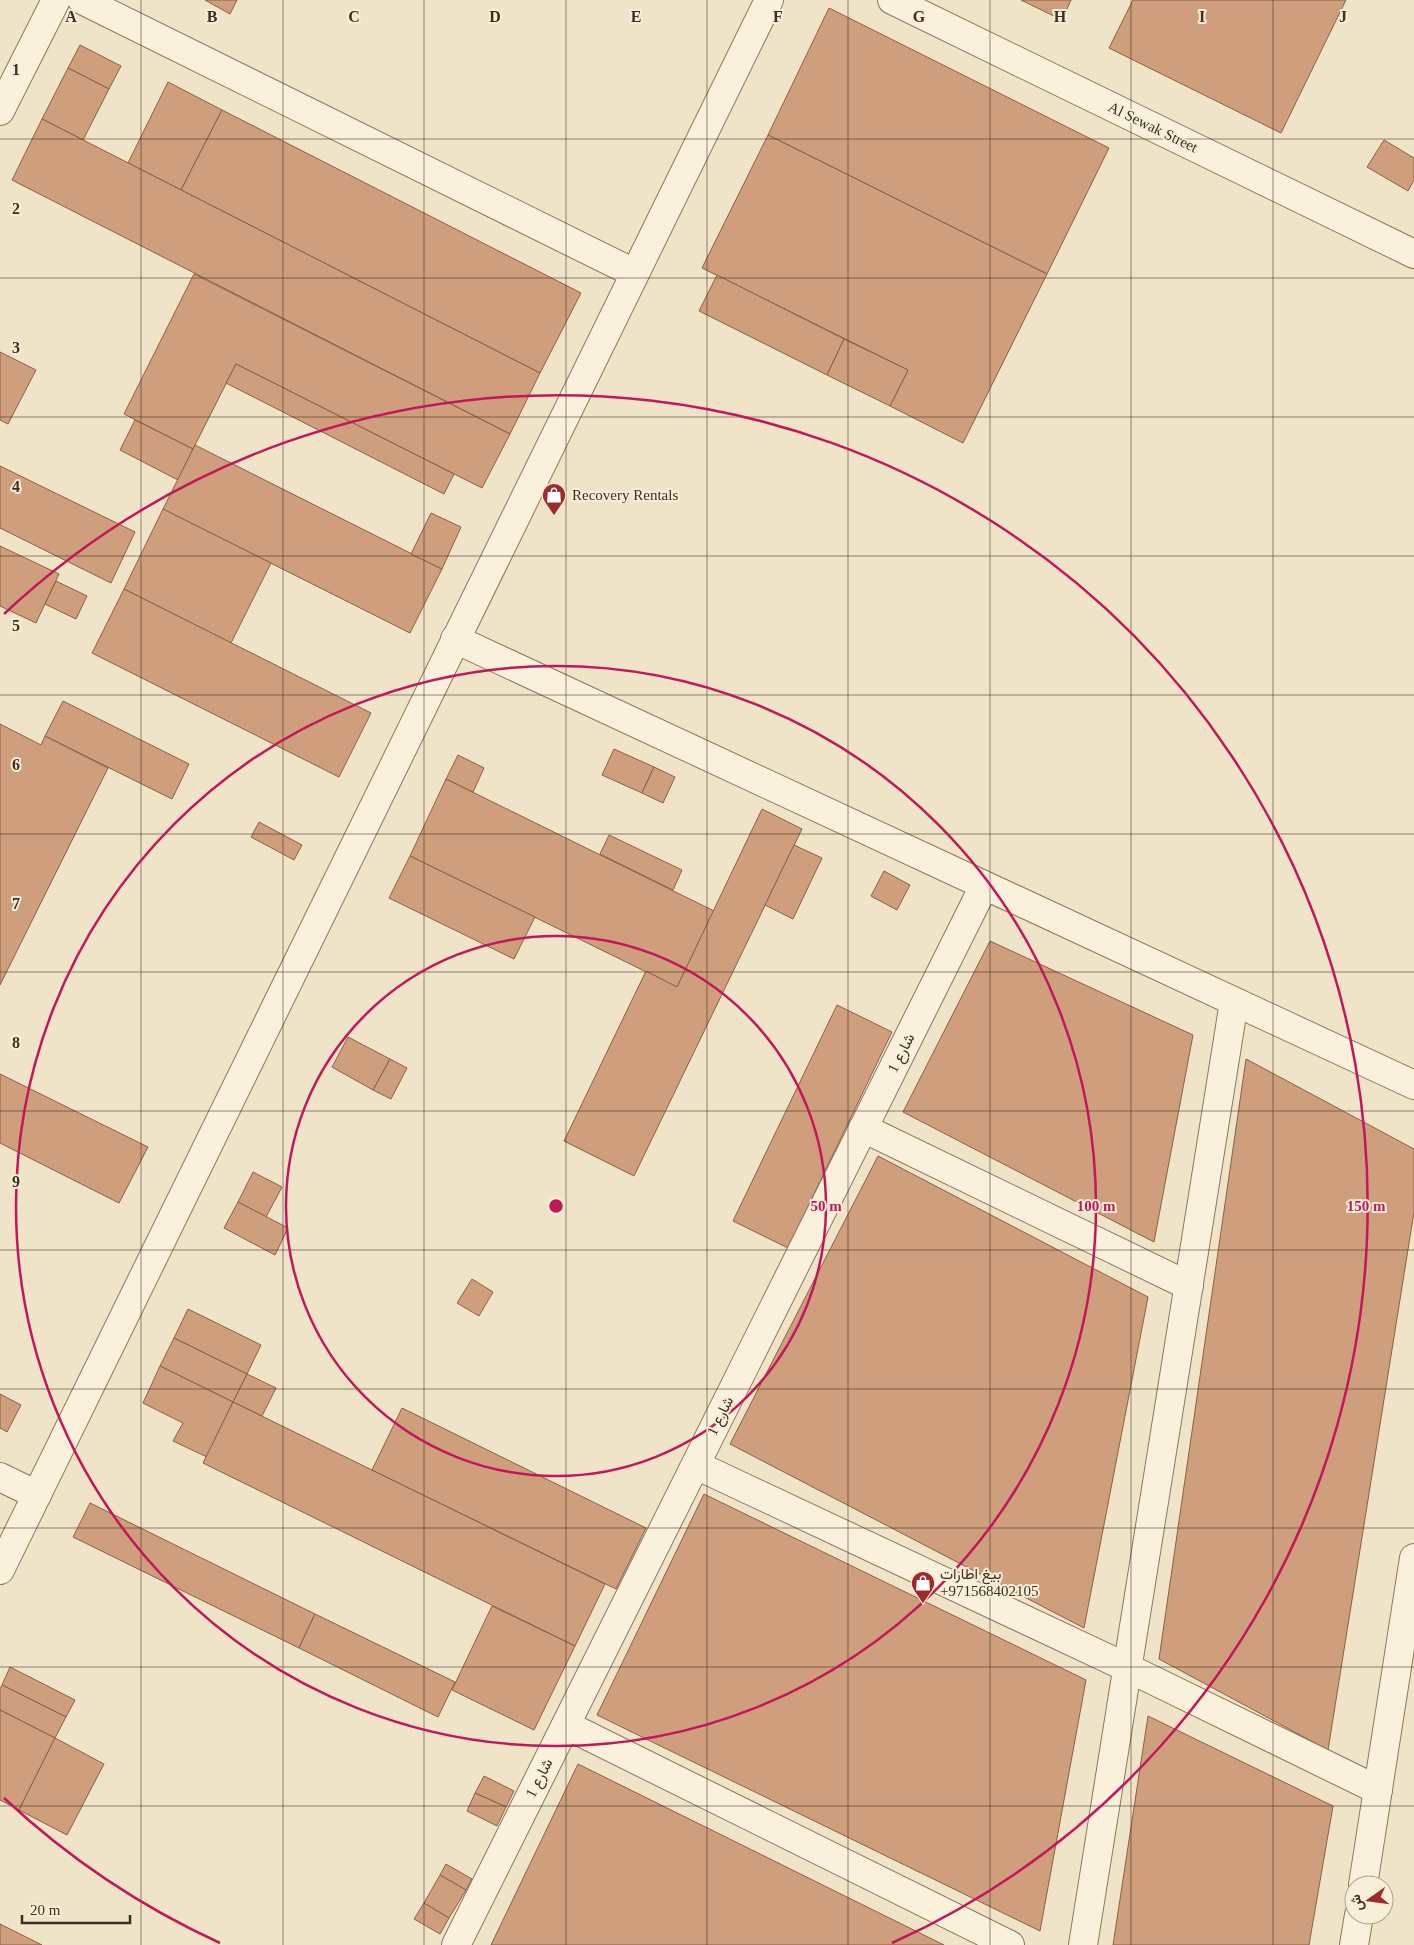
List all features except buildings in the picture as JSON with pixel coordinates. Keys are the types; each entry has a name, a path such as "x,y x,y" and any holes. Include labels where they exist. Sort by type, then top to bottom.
{"lane":[{"path":"0,111 56,0"},
{"path":"82,0 634,273"},
{"path":"0,1570 769,0"},
{"name":"Al Sewak Street","path":"892,0 1414,254"},
{"path":"455,639 1414,1085"},
{"name":"شارع 1","path":"456,1945 984,886"},
{"path":"1084,1945 1234,1002"},
{"path":"864,1128 1188,1286"},
{"path":"696,1465 1128,1668 1378,1790"},
{"path":"0,1477 36,1495"},
{"path":"1365,1875 1414,1558"},
{"path":"566,1725 1010,1945"},
{"path":"1354,1945 1357,1925"}],"place":[{"name":"Recovery Rentals","path":"554,516"},
{"name":"بيغ اطارات +971568402105","path":"923,1604"}]}
